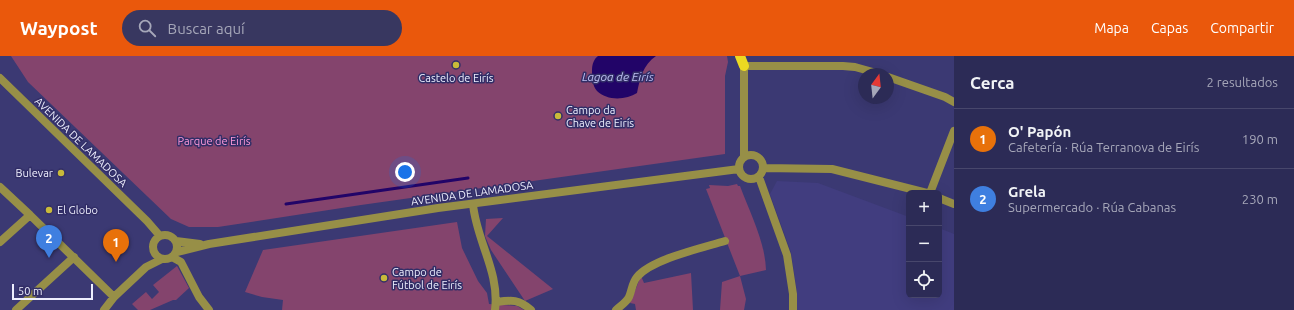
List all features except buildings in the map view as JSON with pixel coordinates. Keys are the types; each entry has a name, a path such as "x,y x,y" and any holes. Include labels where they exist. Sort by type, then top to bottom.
{"main road":[{"path":"740,56 744,66"}],"street":[{"path":"744,157 744,66 843,66 859,68"},
{"name":"AVENIDA DE LAMADOSA","path":"0,78 147,221 158,238"},
{"path":"894,79 945,97 954,102"},
{"path":"931,190 954,130"},
{"path":"750,155 757,157 763,168 758,177 753,179 745,178 739,169 740,161 744,157 750,155"},
{"path":"763,168 832,168 916,190"},
{"name":"AVENIDA DE LAMADOSA","path":"175,254 209,244 472,204 739,169"},
{"path":"758,177 787,255 794,310"},
{"path":"0,187 114,297"},
{"path":"942,199 954,204"},
{"path":"472,204 474,217 491,264 495,286 496,306 512,300 523,303 531,310"},
{"path":"0,242 30,215"},
{"path":"104,310 114,297 146,267 175,254 178,244 171,236 168,235 158,238 153,244 154,251 158,257 162,259"},
{"name":"AVENIDA DE LAMADOSA","path":"176,241 209,244"},
{"path":"616,310 628,298 633,284 638,276 646,270 677,255 725,241"},
{"path":"146,267 154,251"},
{"path":"175,254 181,262 199,297 209,310"},
{"path":"16,310 74,257"}],"shaded area":[{"path":"777,181 818,183 906,216 906,298 942,298 942,229 954,234 954,310 797,310 797,292 791,252 770,194"}],"green space":[{"name":"Parque de Eirís","path":"11,56 727,56 728,62 725,76 725,154 361,205 218,227 189,227 171,219 28,82"},
{"path":"737,184 740,186 760,238 766,270 740,276 706,189 710,188 709,185 728,186"},
{"path":"503,218 487,236 553,289 525,301 491,250 485,236 486,219"},
{"name":"Campo de Fútbol de Eirís","path":"457,222 462,248 478,281 487,293 489,304 517,306 524,310 282,310 283,300 262,297 245,292 263,250"},
{"path":"177,266 189,288 176,300 150,310 138,310 132,304 146,292 152,299 159,292 153,285"},
{"path":"691,273 693,310 636,310 635,304 630,303 641,276 644,283"},
{"path":"740,276 746,299 744,310 720,310 722,282"}],"water":[{"name":"Lagoa de Eirís","path":"598,56 656,56 645,68 637,93 628,97 611,98 601,94 594,86 592,68 594,60"}],"waterway":[{"path":"286,204 468,178"}],"place":[{"name":"Castelo de Eirís","path":"456,65"},
{"name":"Campo da Chave de Eirís","path":"558,116"},
{"name":"Bulevar","path":"61,173"},
{"name":"El Globo","path":"49,210"},
{"name":"Grela","path":"49,258"},
{"name":"O' Papón","path":"116,262"},
{"name":"Campo de Fútbol de Eirís","path":"384,278"}]}
